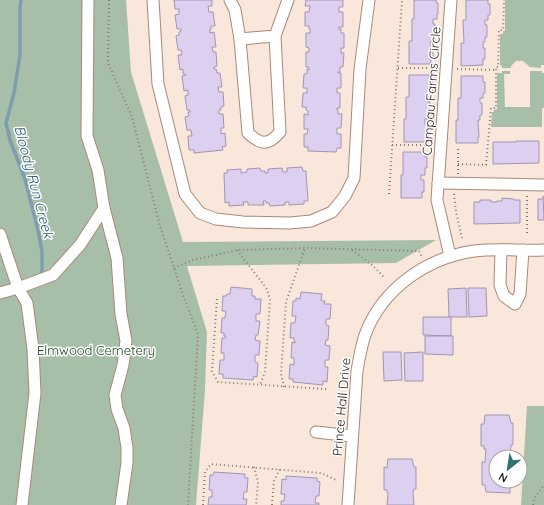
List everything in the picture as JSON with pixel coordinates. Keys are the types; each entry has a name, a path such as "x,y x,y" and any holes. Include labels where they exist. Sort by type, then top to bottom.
{"street":[{"path":"88,0 87,136 98,170 104,208 117,258 126,342 123,365 115,395 117,409 124,428 127,448 127,463 121,505"},
{"path":"153,0 158,84 185,194 200,213 216,219 243,222 290,223 311,221 332,212 345,196 354,178 360,69 368,0"},
{"path":"230,0 235,10 240,39 248,133 262,143 268,142 275,138 280,132 275,36 288,0"},
{"name":"Campau Farms Circle","path":"450,256 437,200 452,0"},
{"path":"240,39 275,36"},
{"path":"438,183 544,185"},
{"path":"0,294 53,275 80,245 104,208"},
{"path":"0,234 18,288 27,303 33,349 35,393 22,505"},
{"path":"502,250 500,285 504,296 515,304 520,294 523,250"},
{"name":"Prince Hall Drive","path":"348,505 357,371 360,350 373,319 384,302 402,283 426,267 450,256 475,251 544,250"},
{"path":"316,432 352,436"}],"path":[{"path":"109,0 108,63 132,117 160,226 198,334 188,505"},
{"path":"389,194 402,0"},
{"path":"458,164 486,165 491,108 496,108 496,67 498,67 499,30 504,30 504,0"},
{"path":"398,68 439,68"},
{"path":"453,68 496,70"},
{"path":"392,145 441,146"},
{"path":"527,184 527,234"},
{"path":"174,268 193,260 237,250 305,248 419,251 426,267"},
{"path":"284,387 281,374 286,302 305,248"},
{"path":"237,250 267,289 270,300 265,372 260,385"},
{"path":"352,250 372,265 384,277"},
{"path":"217,299 212,371 218,382 326,389"},
{"path":"203,505 205,472 211,464 321,472 336,480"},
{"path":"254,467 258,482 256,505"},
{"path":"272,505 274,481 280,469"},
{"path":"533,505 534,499 544,485"}],"green space":[{"name":"Elmwood Cemetery","path":"0,0 126,0 131,72 183,242 436,240 396,263 187,266 207,332 205,390 196,505 0,505"},
{"path":"505,0 544,0 544,65 541,65 541,68 529,67 523,61 516,61 511,68 502,68 500,65 500,34 503,34 503,31 505,31"},
{"path":"502,71 510,71 510,74 504,74 505,107 530,107 530,71 542,71 542,73 544,73 544,108 542,108 542,127 491,127 492,112 497,109 497,73 502,73"},
{"path":"527,406 544,406 544,505 521,505 522,489 528,489 528,449 524,449"}],"building":[{"path":"174,0 212,0 212,6 208,6 209,12 213,12 215,26 211,26 210,29 210,33 214,32 216,47 212,47 213,52 216,52 217,66 214,67 214,69 216,69 217,73 220,73 222,87 218,87 219,92 223,92 224,106 221,107 221,110 219,110 219,114 223,114 224,128 221,128 221,134 225,133 226,146 222,147 223,150 194,153 194,150 189,150 188,136 192,136 191,130 187,130 185,117 189,116 188,112 190,112 190,110 187,110 185,96 188,95 188,90 184,91 182,76 186,75 183,74 183,69 180,70 178,55 182,55 181,50 178,50 176,36 179,35 181,29 177,29 175,15 179,14 179,9 175,9"},
{"path":"306,0 343,0 343,7 339,7 339,12 343,12 343,27 339,27 339,29 341,29 341,33 344,33 344,48 341,48 341,53 344,53 343,67 340,67 340,72 338,72 341,73 341,88 337,88 337,93 340,93 340,108 337,108 337,110 338,114 342,114 341,128 337,128 337,134 341,134 341,148 337,148 336,152 308,151 308,147 304,147 304,134 307,134 308,129 304,129 304,114 308,115 308,111 306,110 306,107 302,107 303,93 307,93 307,88 303,88 304,74 307,74 307,69 309,70 309,67 306,67 306,52 309,52 309,48 306,47 306,33 310,33 309,26 305,26 305,12 309,12 310,6 305,6"},
{"path":"414,0 436,0 438,3 437,19 433,19 433,24 435,24 435,36 433,36 433,41 431,41 431,47 433,47 433,58 431,58 431,64 409,64 409,41 412,41"},
{"path":"466,0 488,0 488,4 490,4 490,15 488,15 488,20 485,20 485,25 487,25 487,37 485,37 485,42 483,42 483,48 485,48 485,59 483,59 483,65 461,66 461,43 464,43 463,20 466,20"},
{"path":"409,75 431,75 431,81 433,81 433,92 431,92 431,97 428,97 428,102 430,102 430,114 428,114 428,119 425,119 425,125 427,125 426,142 404,142 404,119 406,119 406,97 409,97"},
{"path":"461,76 483,76 483,82 485,82 485,93 483,93 483,98 480,98 480,103 482,103 482,115 480,115 480,120 478,120 478,143 456,143 456,120 458,120 458,98 461,98"},
{"path":"539,141 539,163 493,164 493,142"},
{"path":"403,152 425,152 425,157 427,157 427,168 425,168 425,175 421,175 421,180 424,180 424,192 422,192 422,198 401,198"},
{"path":"302,167 303,171 306,171 308,201 304,201 304,204 289,205 289,202 285,202 285,205 270,206 269,203 263,201 264,205 248,205 248,202 243,202 244,205 229,206 229,202 225,203 224,173 227,173 227,170 241,169 241,173 247,172 247,169 260,168 261,171 268,173 268,169 282,168 283,172 287,172 287,168"},
{"path":"543,196 544,220 538,220 538,199 543,199"},
{"path":"502,198 520,200 520,223 474,224 474,202 480,202 480,200 491,200 491,202 497,202 502,201"},
{"path":"231,287 252,289 252,296 255,296 255,299 261,299 260,314 256,314 256,321 260,321 258,335 256,335 255,340 260,341 259,355 255,355 255,362 258,363 257,377 254,376 253,380 223,378 223,374 219,374 220,360 224,360 224,353 221,353 222,338 225,338 226,336 224,336 224,333 221,333 222,318 225,318 226,311 222,311 223,296 230,294"},
{"path":"466,288 467,317 449,317 448,289"},
{"path":"468,288 486,288 487,316 469,317"},
{"path":"301,292 322,294 321,301 325,301 324,304 331,304 330,319 326,319 326,325 329,326 328,340 326,340 325,345 330,346 329,360 325,360 325,367 328,367 327,382 323,381 323,385 293,382 293,379 289,379 290,364 294,365 294,358 291,358 292,342 295,343 295,341 294,338 290,338 291,323 295,323 296,316 292,316 293,301 296,301 296,298 300,299"},
{"path":"423,317 451,317 451,336 423,335"},
{"path":"425,336 453,336 453,355 425,354"},
{"path":"383,352 401,352 402,380 384,381"},
{"path":"423,352 423,381 405,381 404,353"},
{"path":"485,415 509,415 511,423 513,423 513,445 511,445 511,449 488,449 488,489 510,489 510,493 486,492 485,485 482,485 482,462 485,462 486,449 484,449 484,446 481,446 481,424 484,424"},
{"path":"388,459 412,459 414,467 416,467 416,489 414,489 413,493 414,505 387,505 388,493 387,490 384,490 384,467 387,468"},
{"path":"214,472 245,474 245,478 248,478 247,492 244,492 243,499 247,499 246,505 208,505 209,497 212,497 212,490 209,490 210,475 213,475"},
{"path":"286,476 317,478 317,481 320,482 319,496 316,496 315,503 319,503 319,505 281,505 281,501 284,501 285,494 281,494 282,479 286,480"}],"waterway":[{"name":"Bloody Run Creek","path":"21,0 20,55 14,93 6,123 10,140 25,179 38,230 42,252 42,274"}]}
